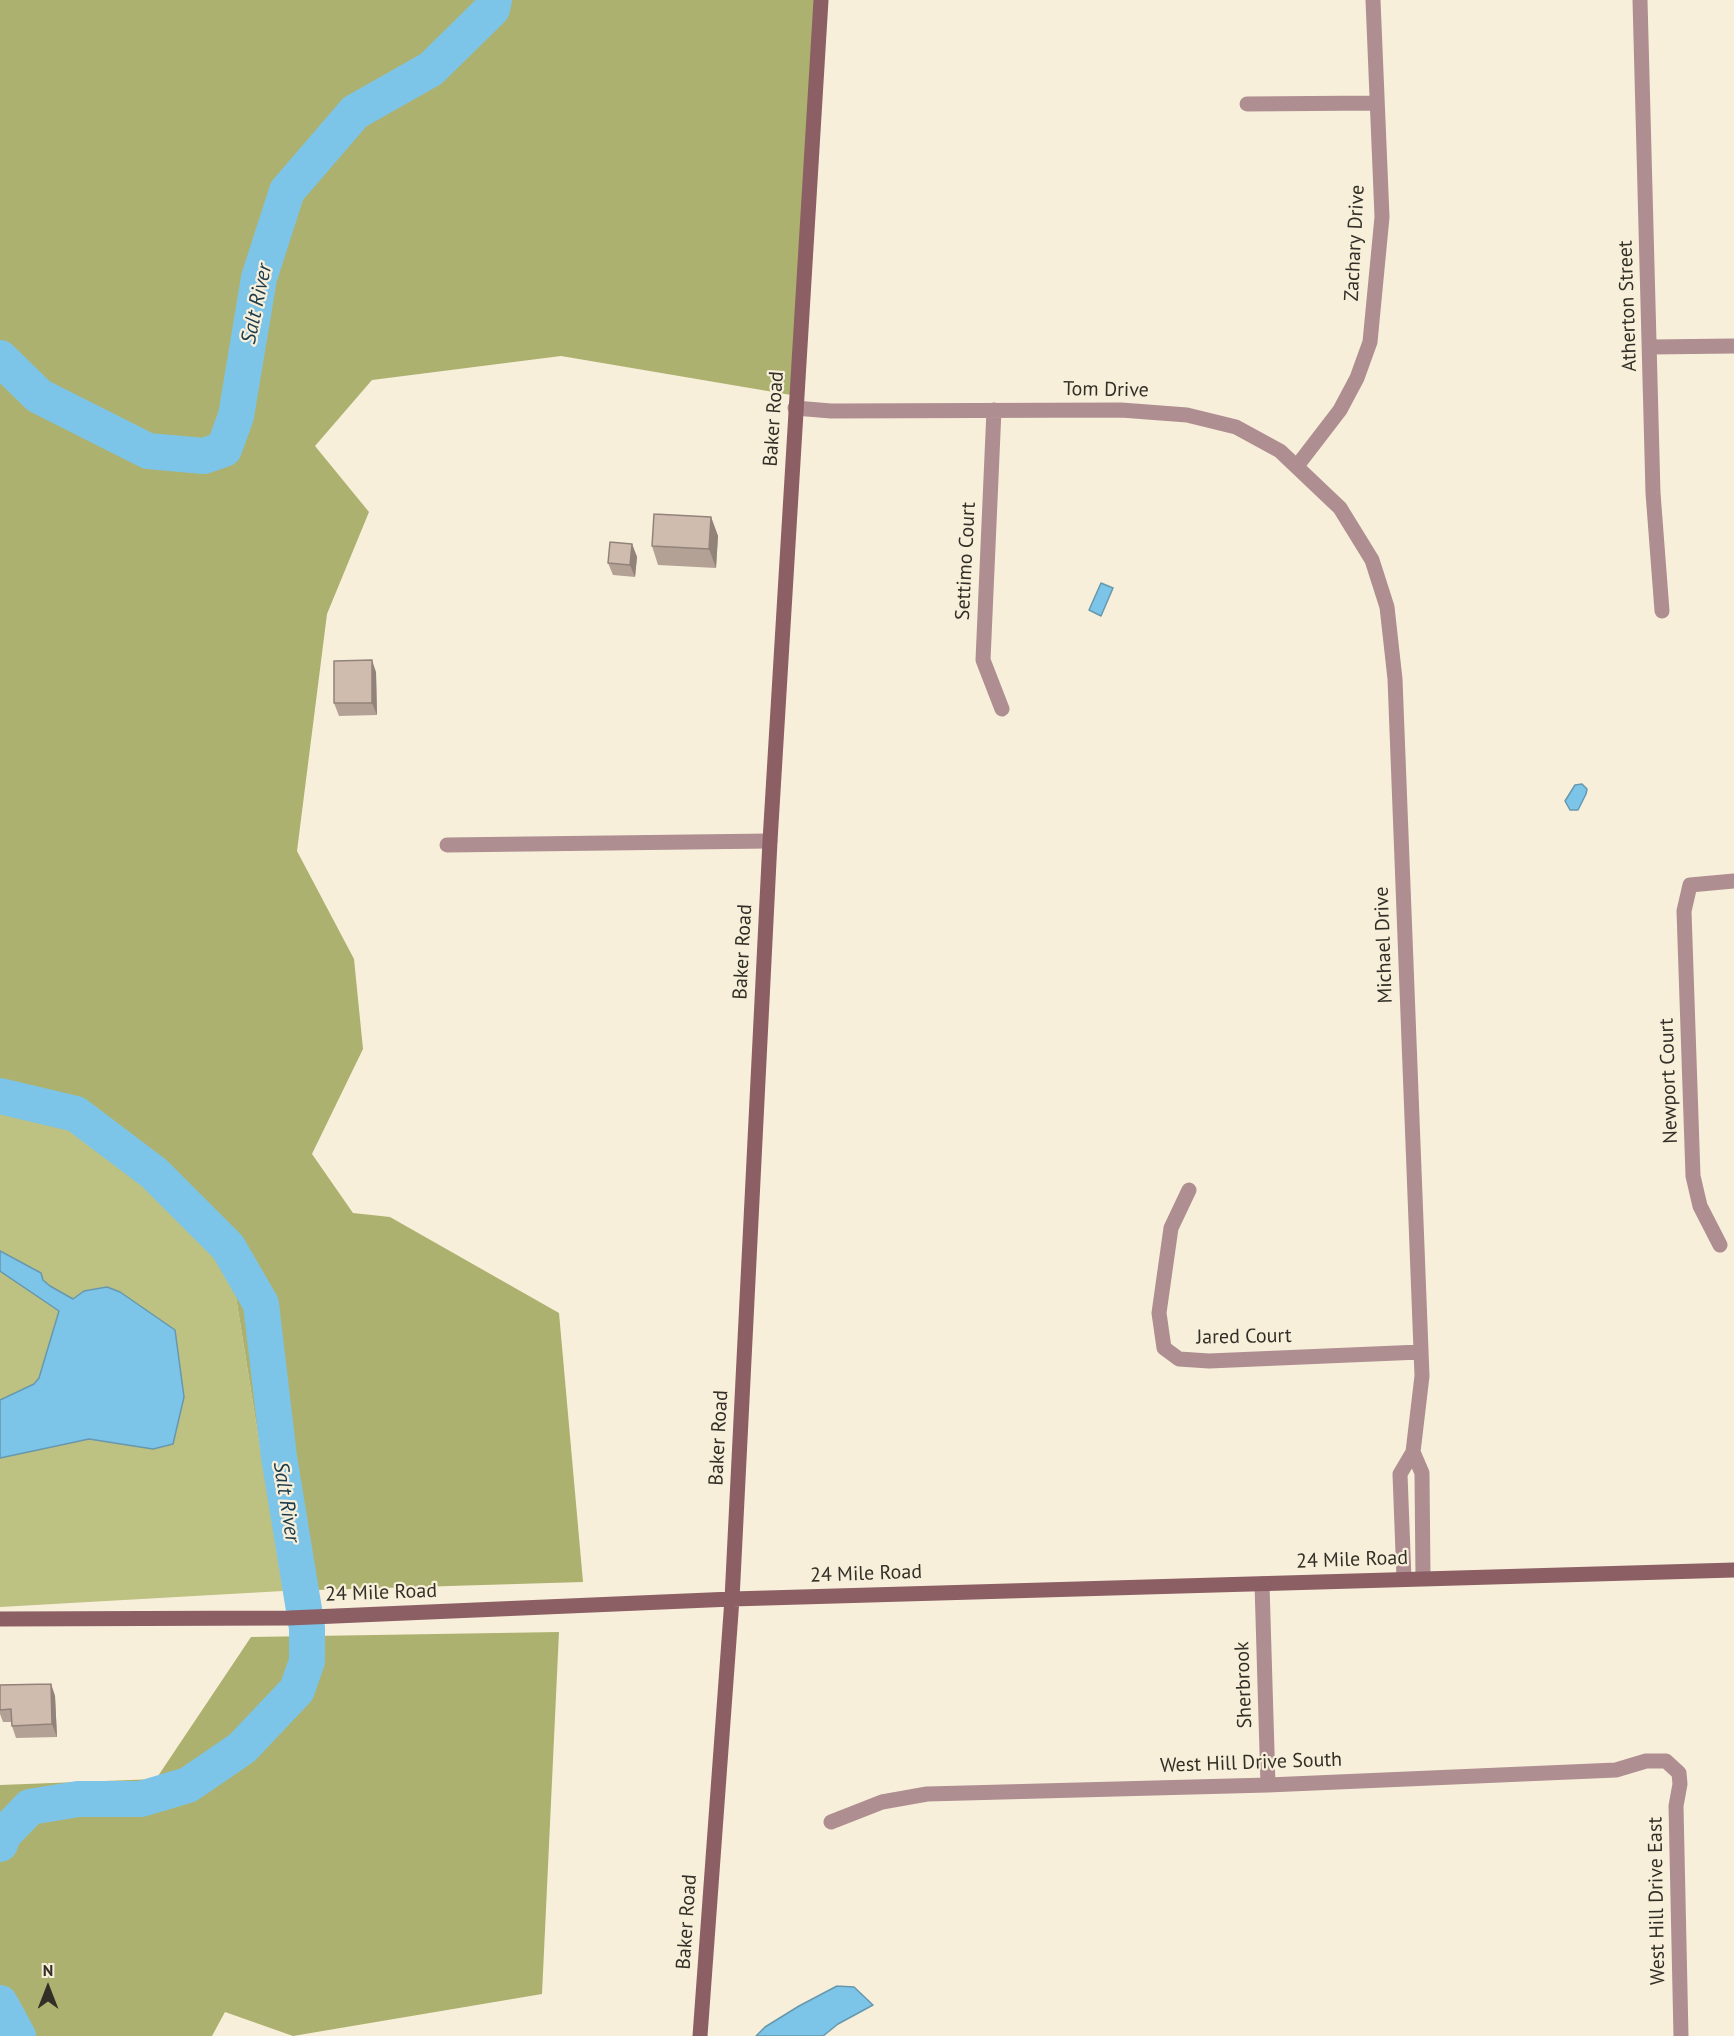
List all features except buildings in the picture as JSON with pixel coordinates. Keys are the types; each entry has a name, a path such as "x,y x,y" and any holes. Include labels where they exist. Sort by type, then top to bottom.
{"street":[{"name":"Baker Road","path":"700,2036 732,1599 770,841 821,0"},
{"name":"Zachary Drive","path":"1297,466 1340,410 1357,378 1370,342 1382,217 1373,0"},
{"name":"Atherton Street","path":"1640,0 1651,347 1653,493 1662,611"},
{"path":"1247,104 1376,103"},
{"path":"1651,347 1734,346"},
{"name":"Tom Drive","path":"795,408 1121,410 1187,415 1236,427 1280,451 1297,466"},
{"name":"Settimo Court","path":"994,410 983,660 1002,709"},
{"name":"Michael Drive","path":"1297,466 1340,508 1372,560 1388,607 1395,679 1422,1376 1413,1452 1400,1474 1404,1579"},
{"path":"447,845 770,841"},
{"name":"Newport Court","path":"1720,1245 1700,1206 1693,1176 1684,911 1690,885 1734,881"},
{"name":"Jared Court","path":"1189,1190 1171,1228 1159,1313 1164,1348 1179,1359 1209,1361 1420,1352"},
{"name":"Michael Drive","path":"1413,1452 1422,1473 1423,1578"},
{"name":"24 Mile Road","path":"0,1619 289,1618 732,1599 1734,1570"},
{"name":"Sherbrook","path":"1262,1584 1268,1785"},
{"name":"West Hill Drive South","path":"831,1822 903,1796 1268,1785 1616,1770 1658,1761 1666,1761 1673,1767"},
{"name":"West Hill Drive East","path":"1673,1767 1679,1773 1680,1784 1676,1806 1681,2036"}],"green space":[{"path":"0,0 824,0 797,396 561,356 372,380 315,446 369,512 327,614 297,851 354,959 363,1049 312,1154 353,1213 390,1217 559,1313 583,1582 283,1591 228,1247 76,1114 0,1106"},
{"path":"0,1106 76,1114 228,1247 283,1591 0,1607"},
{"path":"559,1632 542,1994 293,2036 225,2012 212,2036 0,2036 0,1785 156,1779 251,1637"}],"water":[{"path":"1101,583 1113,588 1101,616 1089,610"},
{"path":"1582,784 1587,789 1586,794 1578,810 1570,810 1565,801 1575,785"},
{"path":"0,1251 41,1273 43,1280 50,1286 73,1299 84,1291 107,1287 120,1292 175,1330 184,1397 173,1444 153,1449 89,1439 0,1458 0,1400 34,1384 39,1378 59,1311 0,1271"},
{"path":"837,1986 854,1987 873,2005 838,2024 823,2036 756,2036 765,2027 799,2006"}],"waterway":[{"name":"Salt River","path":"0,358 39,396 148,451 204,456 224,449 236,416 259,278 287,191 355,112 431,69 492,9 494,0"},
{"name":"Salt River","path":"0,1096 76,1114 154,1173 228,1247 261,1304 279,1457 307,1628 307,1661 297,1690 242,1748 188,1785 141,1799 78,1799 30,1807 3,1835 0,1844"},
{"name":"Salt River","path":"0,2003 18,2036"}]}
